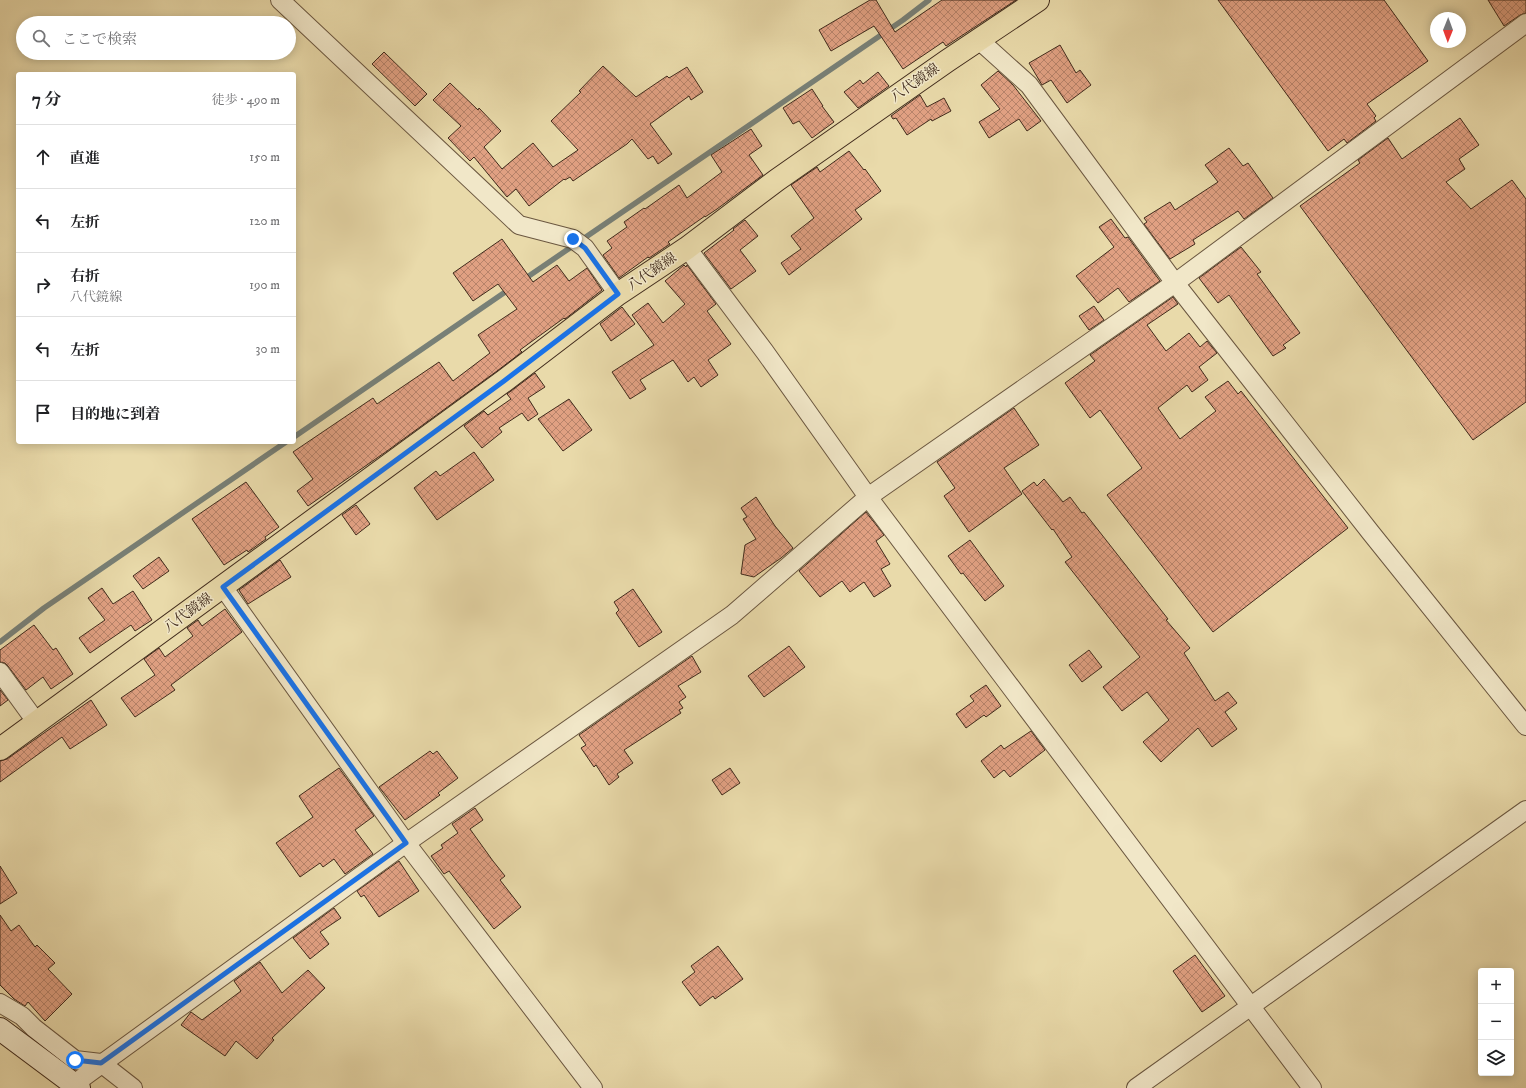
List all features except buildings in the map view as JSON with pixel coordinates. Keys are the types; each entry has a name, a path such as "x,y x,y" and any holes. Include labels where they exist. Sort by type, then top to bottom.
{"main road":[{"name":"八代鏡線","path":"0,749 504,381 618,294 687,248 777,180 1038,0"}],"street":[{"path":"280,0 519,226 579,244 618,294"},
{"path":"22,1016 3,1031 76,1086 101,1063 406,843 732,615 868,497 1175,283 1526,23"},
{"path":"979,40 1029,85 1175,283 1371,533 1526,726"},
{"path":"687,248 765,352 868,497 1312,1088"},
{"path":"223,587 406,843 593,1088"},
{"path":"0,672 37,722"},
{"path":"1136,1088 1252,1007 1526,810"},
{"path":"0,1003 22,1016 34,1028 75,1060 101,1063 133,1088"}],"waterway":[{"path":"523,280 903,20 929,0"},
{"path":"296,436 511,288"},
{"path":"0,642 44,608 283,444"}],"route":[{"path":"75,1060 101,1063 406,843 223,587 504,381 618,294 585,248 573,239"}]}
